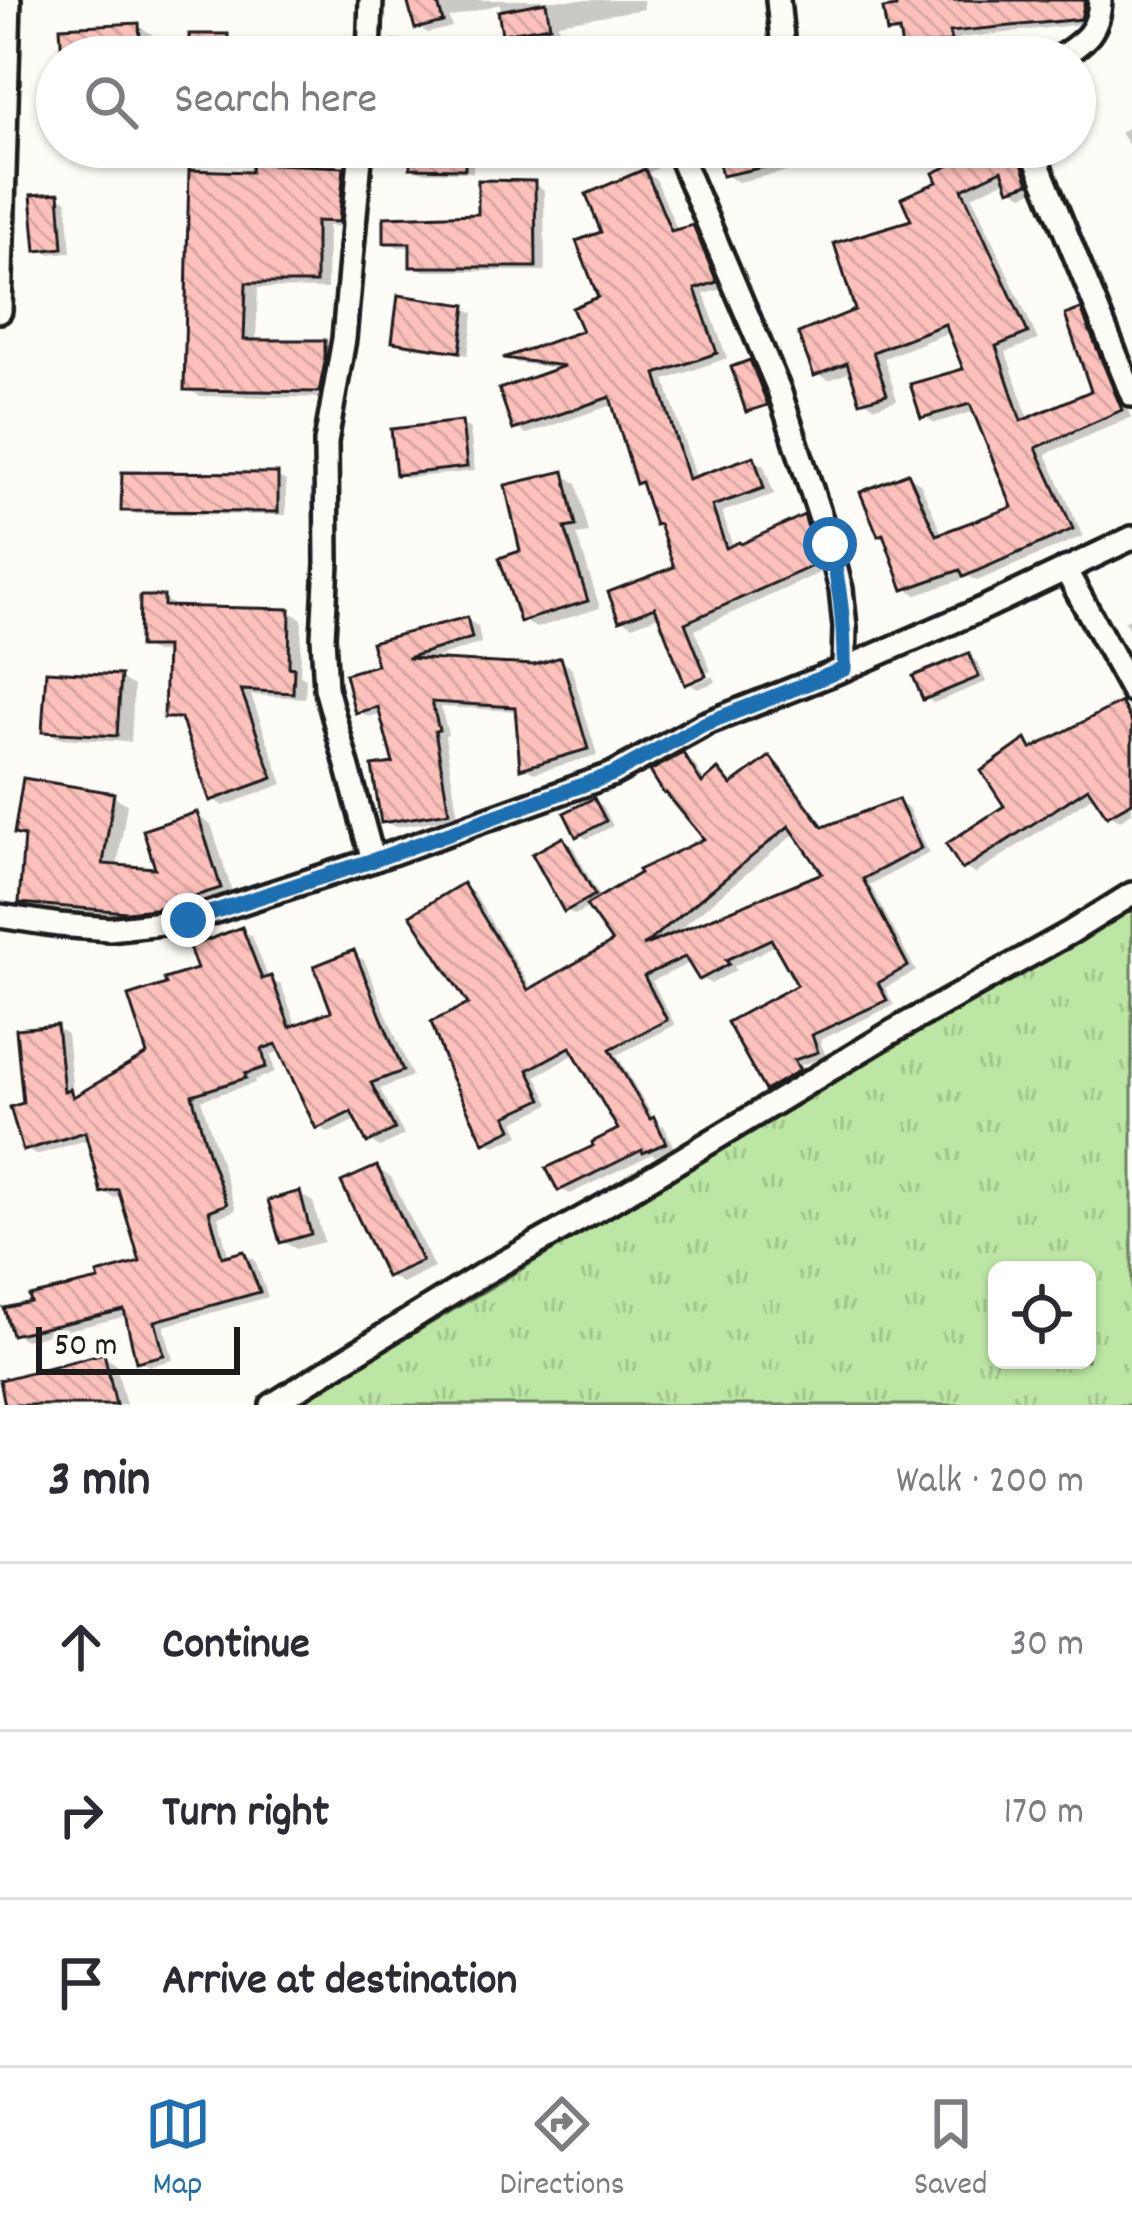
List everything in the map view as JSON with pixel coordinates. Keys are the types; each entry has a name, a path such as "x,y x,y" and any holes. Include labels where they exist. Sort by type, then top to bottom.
{"street":[{"path":"0,311 9,0"},
{"path":"370,36 371,0"},
{"path":"778,0 782,36"},
{"path":"1090,36 1100,0"},
{"path":"360,168 344,339 326,442 323,637 326,688 374,860"},
{"path":"685,168 779,390 830,544 841,589 844,669"},
{"path":"1039,168 1132,395"},
{"path":"0,916 109,929 188,920 374,860 613,774 704,724 844,669 1132,538"},
{"path":"1065,569 1132,691"},
{"path":"272,1405 483,1274 1132,894"}],"green space":[{"path":"1132,905 1132,1405 294,1405"}],"building":[{"path":"407,0 437,0 443,22 415,29"},
{"path":"895,0 1085,0 1081,19 950,32 950,36 887,33 883,9 896,7"},
{"path":"546,2 550,26 502,34 498,11"},
{"path":"139,23 140,36 61,36 60,27"},
{"path":"251,168 344,168 339,222 316,221 316,283 246,283 244,340 325,340 319,392 184,390 189,170 251,172"},
{"path":"720,168 759,168 722,176"},
{"path":"944,168 1024,168 1029,183 1009,190 1002,170 962,189 1028,333 996,346 1021,421 1091,391 1065,315 1081,309 1122,410 1036,448 1073,529 963,577 960,570 903,590 883,534 878,536 860,492 908,473 936,535 1012,507 970,404 921,418 910,384 963,369 945,324 873,352 887,394 860,402 847,363 814,376 798,333 855,310 834,243 911,220 901,198 937,182 933,173"},
{"path":"645,169 671,231 693,225 717,282 695,289 717,353 656,374 688,479 754,456 764,488 712,506 726,548 804,515 819,563 685,623 706,676 685,685 655,607 619,621 608,592 674,567 641,482 636,484 610,397 513,430 499,389 564,366 503,358 582,331 572,308 598,297 576,241 601,232 586,194"},
{"path":"478,180 535,181 536,267 410,267 410,243 384,243 384,217 478,214"},
{"path":"59,193 63,248 36,251 31,195"},
{"path":"398,295 466,305 460,352 392,342"},
{"path":"750,360 768,405 746,412 731,367"},
{"path":"462,421 467,467 396,475 391,429"},
{"path":"564,471 576,526 565,528 588,601 520,622 499,558 520,551 505,485"},
{"path":"122,472 278,473 278,512 121,511"},
{"path":"140,596 164,596 164,606 290,609 293,693 241,690 273,778 210,801 181,718 164,718 166,647 139,647"},
{"path":"467,617 472,638 407,658 534,665 561,657 588,749 520,769 515,707 432,702 449,812 381,823 372,766 393,763 378,707 355,713 345,674 377,665 371,642"},
{"path":"969,653 979,677 923,700 913,676"},
{"path":"46,671 121,675 117,736 42,732"},
{"path":"1121,702 1132,723 1132,802 1107,816 1088,788 962,870 946,844 1004,806 981,771 1026,739 1031,749"},
{"path":"683,753 702,783 718,769 731,785 770,756 823,827 898,799 921,848 863,879 908,966 878,983 887,1000 812,1035 818,1052 794,1060 800,1070 765,1091 727,1022 797,985 771,939 726,960 729,964 699,980 685,957 644,976 667,1020 610,1049 666,1143 558,1191 546,1168 618,1129 570,1047 528,1070 542,1099 506,1116 512,1129 484,1143 451,1077 431,1022 468,1004 410,915 463,883 528,990 612,942 586,905 640,873 638,870 704,839 650,771","holes":["789,826 822,873 643,946"]},
{"path":"23,778 114,793 103,864 155,868 143,830 197,812 221,888 154,909 127,912 19,903 24,836 14,834"},
{"path":"594,798 606,821 576,837 564,813"},
{"path":"563,837 595,895 564,912 532,854"},
{"path":"242,927 262,979 271,976 290,1027 331,1011 314,966 354,950 403,1071 371,1083 395,1129 367,1143 351,1112 316,1129 276,1044 262,1049 266,1067 192,1095 227,1204 209,1211 222,1257 244,1251 260,1292 155,1321 164,1355 136,1362 124,1310 12,1335 4,1308 31,1302 29,1296 99,1280 97,1274 140,1262 118,1189 101,1193 85,1132 23,1151 10,1107 23,1103 16,1029 57,1025 64,1091 70,1089 73,1097 147,1054 128,996 197,969 189,947"},
{"path":"377,1166 422,1261 386,1277 341,1182"},
{"path":"300,1191 311,1234 280,1243 268,1200"},
{"path":"104,1353 116,1405 5,1405 0,1380"}],"route":[{"path":"188,920 374,860 613,774 704,724 844,669 841,589 830,544"}]}
